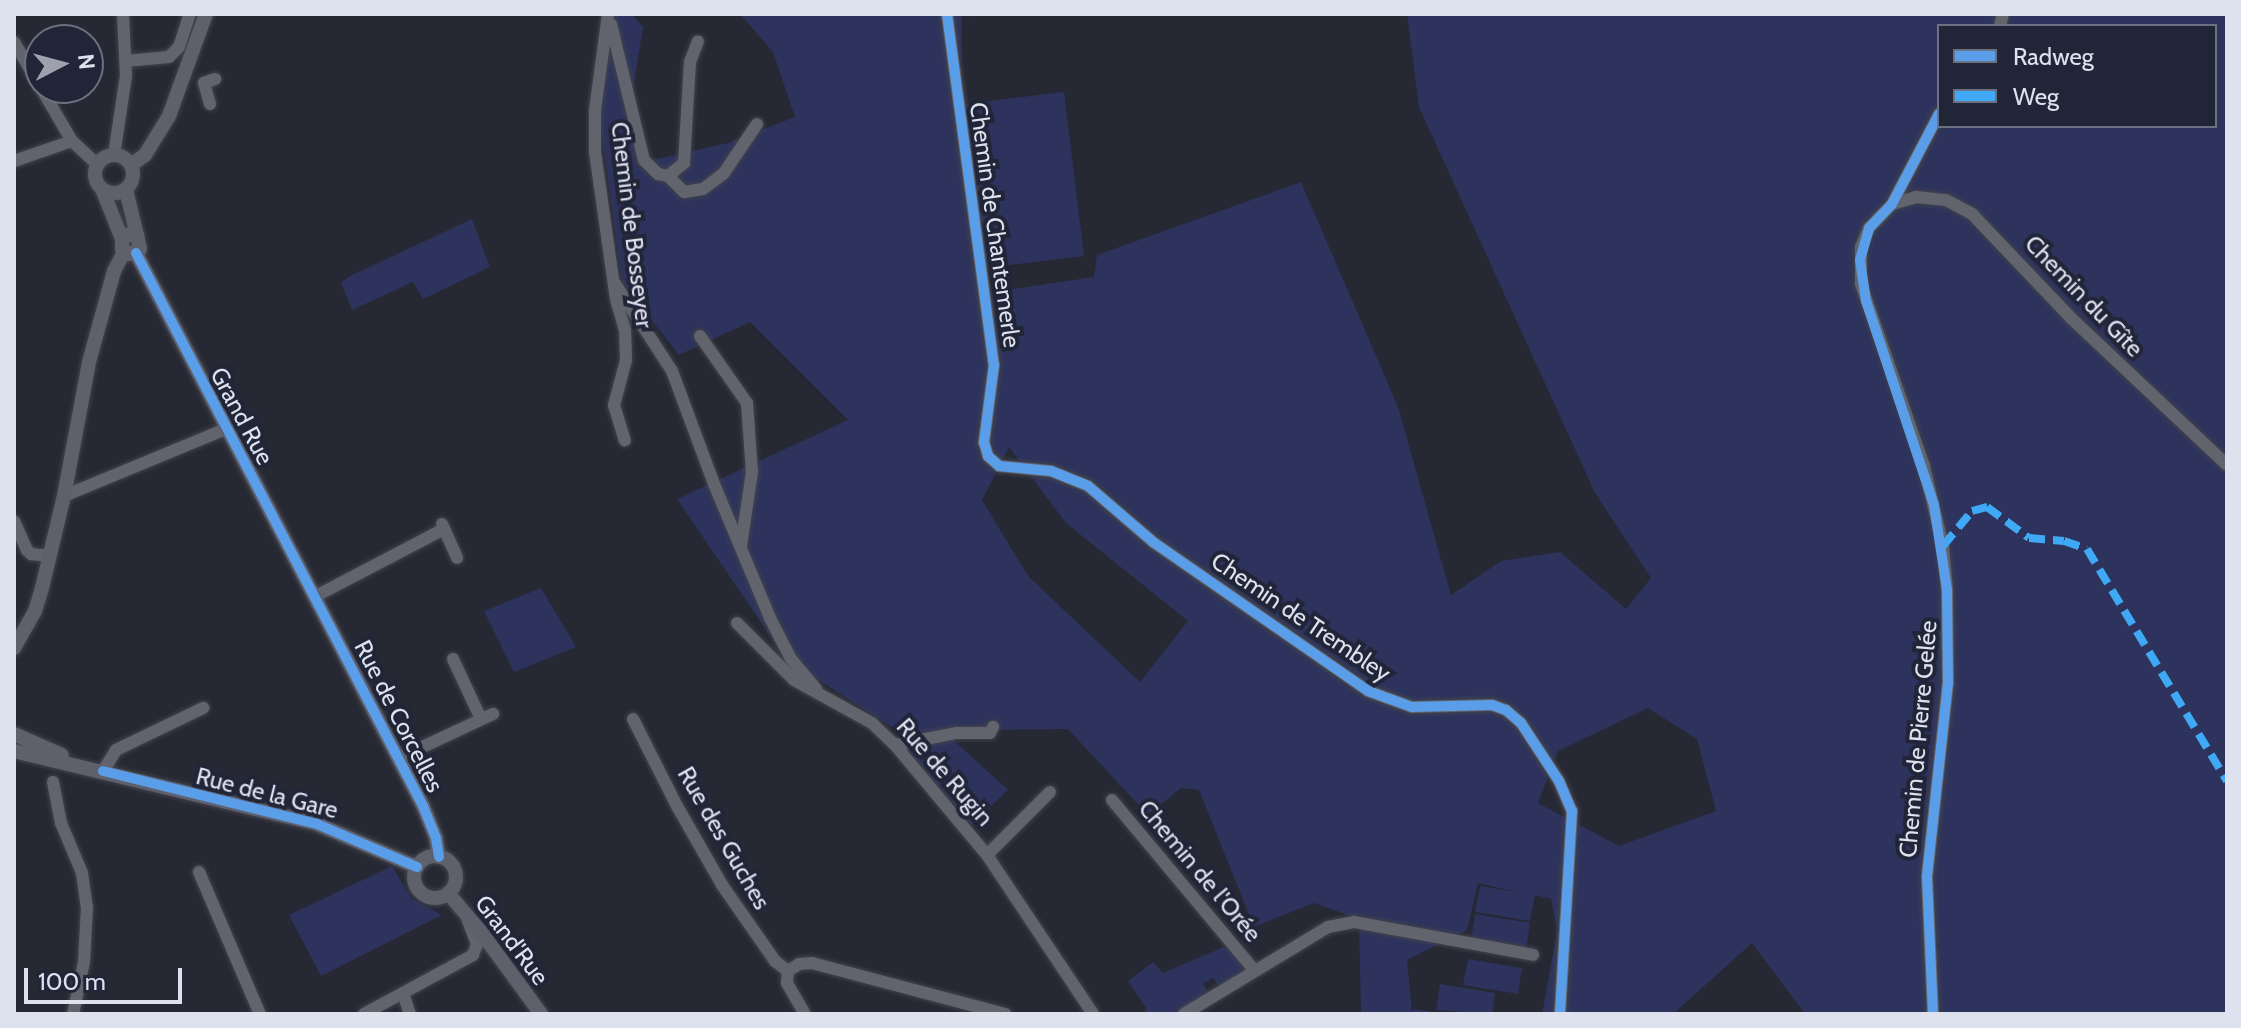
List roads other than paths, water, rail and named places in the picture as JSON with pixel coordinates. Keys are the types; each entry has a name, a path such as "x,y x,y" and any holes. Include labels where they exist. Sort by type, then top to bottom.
{"main road":[{"path":"131,165 145,155 169,116 206,14"},
{"path":"14,648 35,611 64,496 88,365 114,271 130,245 126,190 133,176 131,165 124,158 114,155 97,164 95,175 130,245"},
{"path":"102,189 114,194 126,190"},
{"name":"Grand Rue","path":"130,245 314,597"},
{"name":"Rue de Corcelles","path":"314,597 431,823 439,857"},
{"name":"Rue de la Gare","path":"14,734 103,771"},
{"name":"Rue de la Gare","path":"14,751 317,824 417,867"},
{"path":"439,857 451,863 456,876 448,893 435,898 422,893 415,881 417,867 426,858 439,857"},
{"name":"Grand'Rue","path":"448,893 541,1014"}],"street":[{"path":"114,155 126,61 123,14"},
{"path":"126,61 169,57 179,47 190,14"},
{"path":"608,14 644,160 658,174 668,176 684,192 703,189 724,173 757,124"},
{"name":"Chemin de Bosseyer","path":"608,14 595,110 595,152 614,282 625,330 626,360 614,405 625,440"},
{"name":"Chemin de Chantemerle","path":"947,14 994,365 984,442"},
{"path":"668,176 684,163 690,62 698,41"},
{"path":"210,104 204,83 215,79"},
{"path":"50,104 72,141 97,164"},
{"name":"Chemin de Pierre Gelée","path":"1933,1014 1927,876 1945,715 1950,626 1943,546 1934,505 1861,284 1860,260 1864,237 1876,218 1892,204 1937,117"},
{"path":"14,161 72,141"},
{"name":"Chemin du Gîte","path":"1892,204 1934,197 1959,205 1981,220 2071,318 2227,465"},
{"name":"Rue de Rugin","path":"614,282 672,371 714,484 791,659 825,697"},
{"path":"700,336 747,403 752,472 741,546"},
{"path":"64,496 226,429"},
{"name":"Chemin de Trembley","path":"984,442 988,456 999,466 1051,471 1088,486 1153,542 1368,691 1412,707 1492,705 1506,710 1521,723 1559,781 1572,811 1560,1014"},
{"path":"14,521 31,554 50,556"},
{"path":"314,597 442,525 457,558"},
{"name":"Rue de Rugin","path":"737,623 794,680 872,723 895,745 987,855 1093,1014"},
{"path":"399,758 487,716 453,659"},
{"path":"103,771 116,750 203,708"},
{"name":"Rue des Guches","path":"633,719 722,885 775,961 788,971"},
{"path":"895,745 957,733 990,733 993,727"},
{"path":"53,782 61,823 82,873 87,907 84,962 73,1014"},
{"name":"Rue de Rugin","path":"987,855 1050,792"},
{"name":"Chemin de l'Orée","path":"1112,800 1254,970"},
{"path":"199,872 260,1014"},
{"path":"364,1014 475,952 475,939 466,914"},
{"path":"1184,1014 1328,927 1354,922 1533,955"},
{"path":"805,1014 787,983 788,971 799,964 812,963 1005,1014"},
{"path":"403,993 410,1014"}]}
